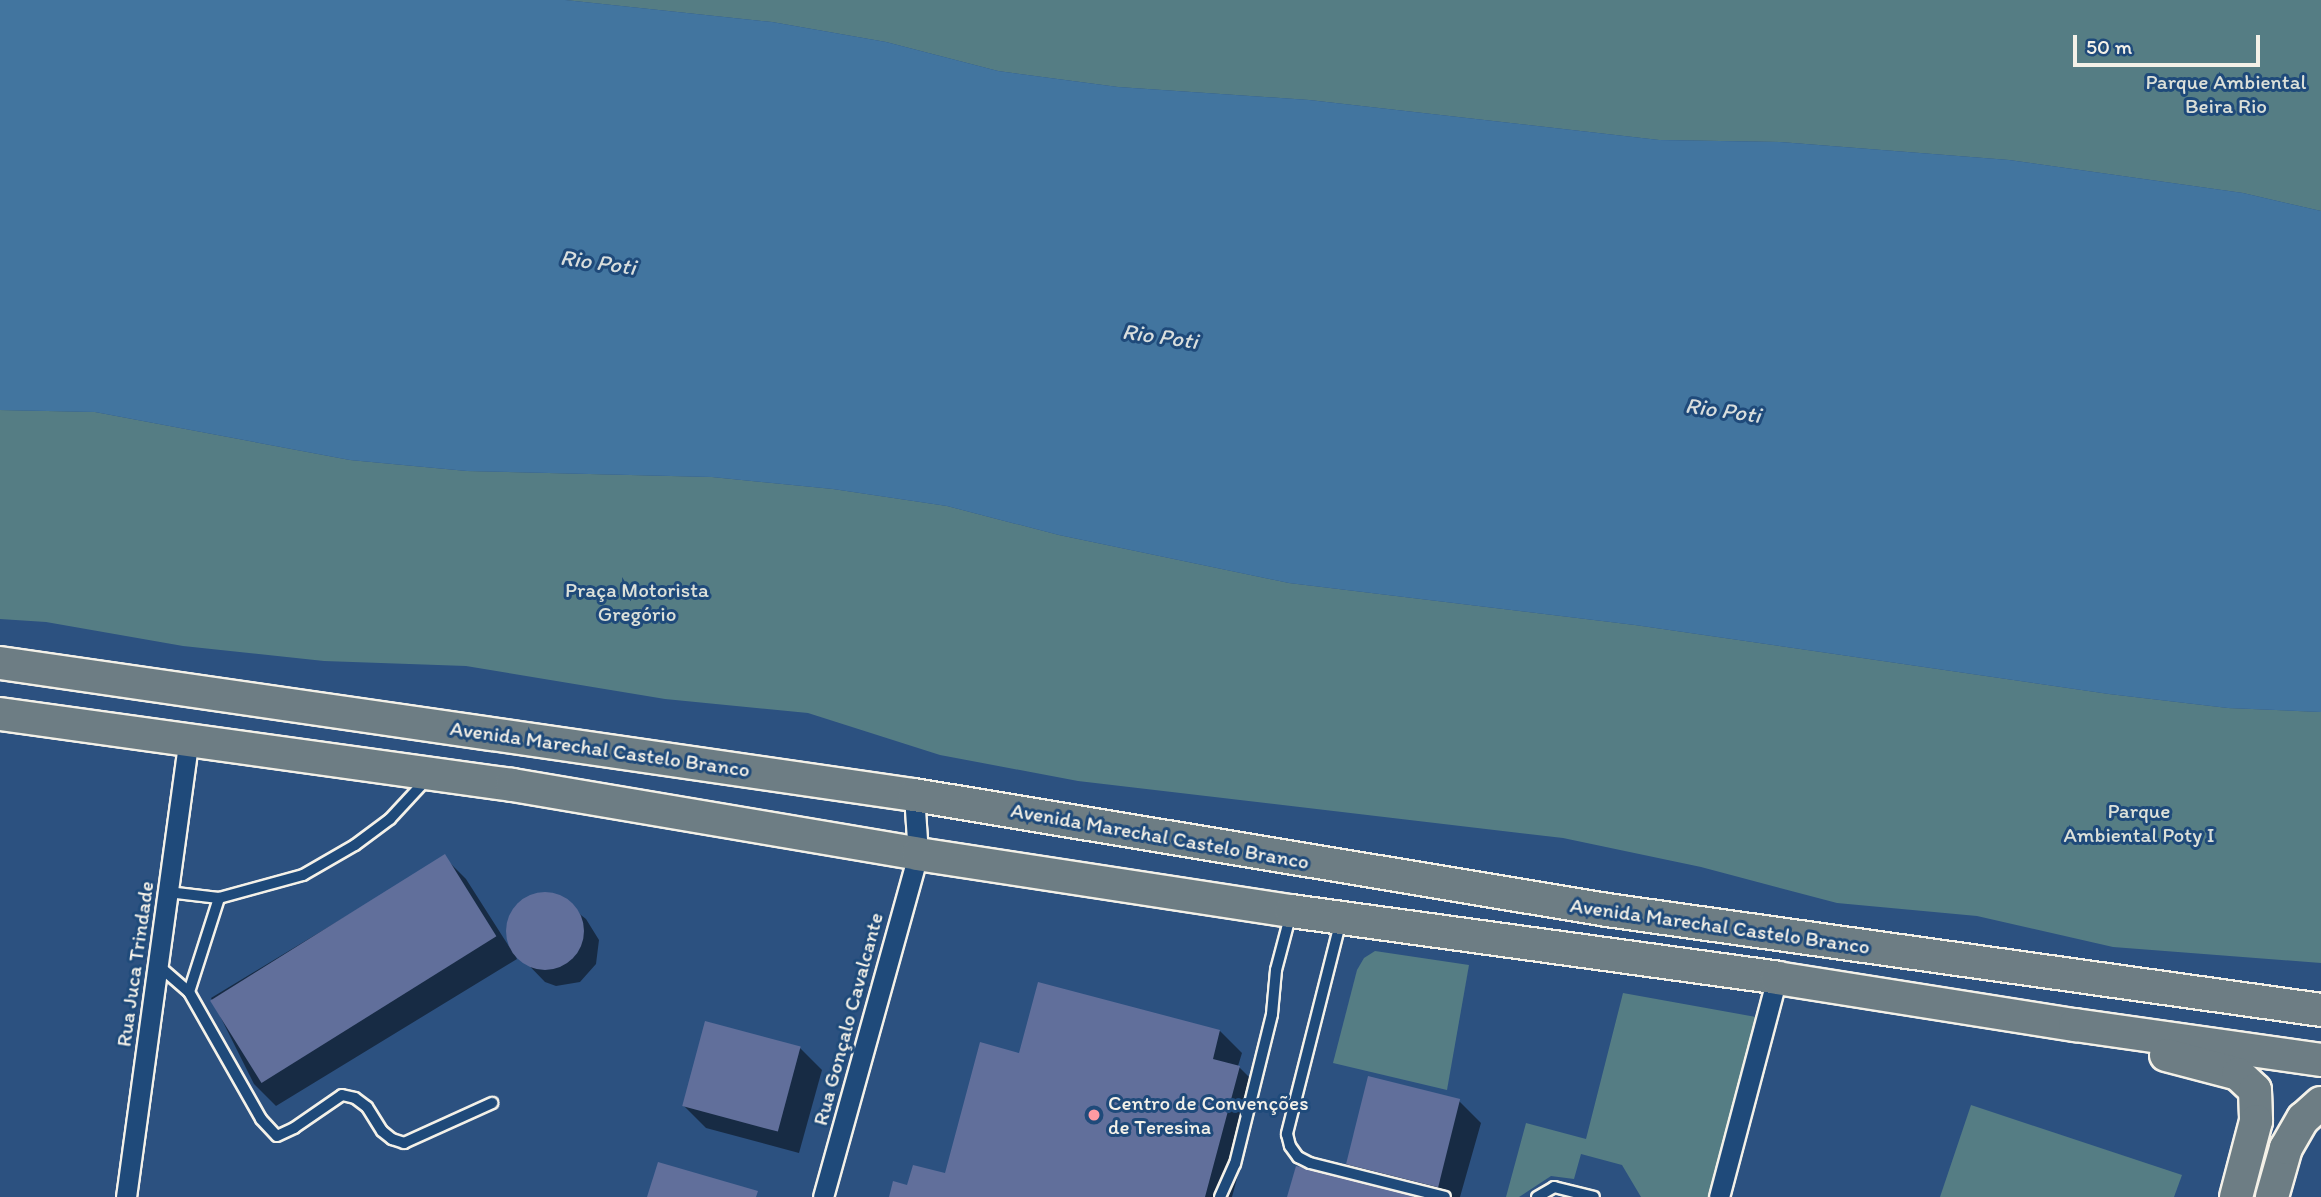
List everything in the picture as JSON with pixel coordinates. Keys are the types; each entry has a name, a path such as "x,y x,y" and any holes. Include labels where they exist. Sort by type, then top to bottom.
{"main road":[{"name":"Avenida Marechal Castelo Branco","path":"0,663 914,794 1607,910 2321,1010"},
{"path":"323,758 335,711"},
{"name":"Avenida Marechal Castelo Branco","path":"0,713 431,774 918,854 1291,911 1777,978 2321,1060"},
{"path":"1552,949 1559,902"},
{"path":"1603,956 1607,910"},
{"path":"2075,1025 2133,1046 2238,1074 2247,1079 2255,1090 2256,1121 2246,1194"},
{"path":"2272,1197 2286,1148 2302,1119 2321,1103"}],"street":[{"name":"Rua Juca Trindade","path":"126,1197 189,738"},
{"name":"Rua Gonçalo Cavalcante","path":"823,1197 918,854 914,794"},
{"path":"1719,1197 1777,978"}],"lane":[{"path":"168,892 219,898 303,875 355,845 390,819 431,774"},
{"path":"189,992 219,898"},
{"path":"1220,1197 1235,1164 1266,1039 1276,970 1291,911"},
{"path":"1342,918 1287,1134 1290,1146 1298,1157 1310,1163 1445,1197"},
{"path":"158,966 189,992 261,1119 277,1136 294,1128 342,1095 355,1098 367,1107 382,1131 392,1139 404,1143 492,1103"},
{"path":"1537,1197 1554,1187 1594,1197"}],"green space":[{"name":"Parque Ambiental Beira Rio","path":"565,0 2321,0 2321,211 2243,193 2009,160 1780,142 1659,140 1309,100 1118,87 998,71 886,42 772,22"},
{"name":"Parque Ambiental Poty I","path":"0,410 95,412 350,460 467,471 712,477 833,489 947,506 1059,535 1289,583 1635,625 2109,694 2228,708 2321,712 2321,963 2113,947 1977,916 1837,903 1701,867 1563,838 1078,781 940,755 808,713 665,699 466,666 324,661 183,646 46,622 0,619"},
{"path":"1375,951 1469,965 1447,1090 1333,1063 1357,970 1364,958"},
{"path":"1623,993 1756,1017 1710,1197 1641,1197 1622,1165 1581,1154 1574,1179 1551,1176 1519,1197 1506,1197 1526,1123 1586,1139"},
{"path":"1971,1105 2182,1175 2174,1197 1940,1197"}],"water":[{"name":"Rio Poti","path":"0,0 565,0 772,22 886,42 998,71 1118,87 1309,100 1659,140 1780,142 2009,160 2243,193 2321,211 2321,712 2228,708 2109,694 1635,625 1289,583 1059,535 947,506 833,489 712,477 467,471 350,460 95,412 0,410"}],"building":[{"path":"445,854 496,936 261,1083 210,1001"},
{"path":"545,892 560,895 577,909 584,931 581,946 567,963 545,970 530,967 513,953 506,931 509,916 523,899"},
{"name":"Centro de Convenções de Teresina","path":"1038,982 1220,1030 1213,1059 1240,1066 1205,1197 889,1197 893,1181 907,1185 913,1165 945,1173 980,1042 1019,1053"},
{"path":"705,1021 801,1047 778,1132 682,1106"},
{"path":"1368,1076 1460,1099 1438,1187 1346,1164"},
{"path":"658,1162 758,1191 756,1197 647,1197"},
{"path":"1296,1166 1413,1196 1413,1197 1287,1197"}],"place":[{"name":"Centro de Convenções de Teresina","path":"1094,1115"}],"park label":[{"name":"Praça Motorista Gregório","path":"637,602"}]}
